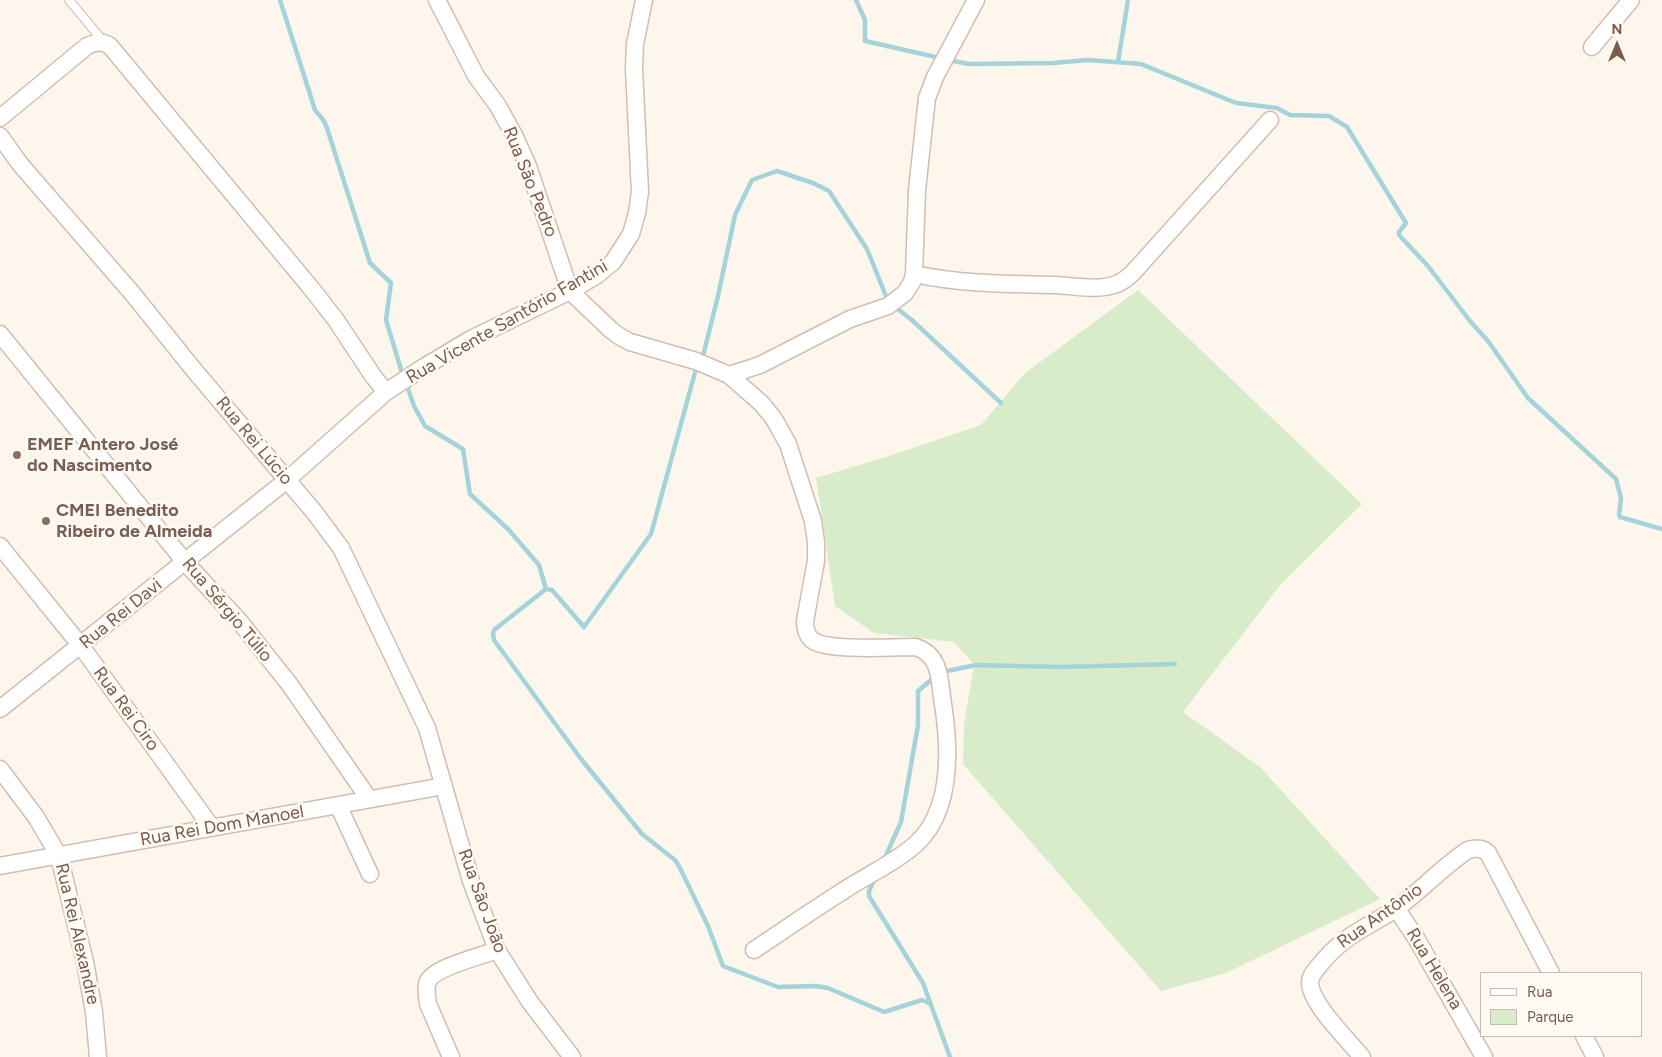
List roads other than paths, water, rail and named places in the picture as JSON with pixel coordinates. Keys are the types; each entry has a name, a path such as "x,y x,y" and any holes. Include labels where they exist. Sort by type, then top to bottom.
{"street":[{"name":"Rua São Pedro","path":"437,0 476,76 498,106 514,135 528,166 570,291"},
{"name":"Rua Vicente Santório Fantini","path":"287,480 386,392 471,339 570,291 597,275 613,262 631,234 640,192 634,69 635,44 644,0"},
{"path":"729,375 760,365 850,319 888,306 905,293 912,282 914,274 917,190 927,98 935,77 976,0"},
{"path":"1592,47 1630,0"},
{"path":"0,118 87,46 104,42 116,51 139,82 311,288 336,320 373,376 386,392"},
{"path":"914,274 936,279 972,283 1093,287 1117,284 1126,279 1138,267 1270,120"},
{"name":"Rua Rei Lúcio","path":"0,136 20,164 132,293 194,370 315,513 344,555 395,665 427,728 444,786"},
{"path":"570,291 611,330 630,342 696,361 729,375 762,404 774,419 788,444 813,521 816,561 805,621 808,635 816,643 828,646 916,647 932,655 937,666 948,735 947,777 942,800 924,835 902,855 842,891 754,950"},
{"name":"Rua Sérgio Túlio","path":"0,334 185,562 240,622 290,685 369,799"},
{"name":"Rua Rei Davi","path":"0,709 287,480"},
{"name":"Rua Rei Ciro","path":"0,546 81,646 212,828"},
{"name":"Rua Rei Alexandre","path":"0,769 36,817 60,856 94,1012 98,1057"},
{"name":"Rua Rei Dom Manoel","path":"0,866 444,786"},
{"name":"Rua São João","path":"444,786 471,880 497,950 530,1002 572,1057"},
{"path":"338,805 370,874"},
{"name":"Rua Antônio","path":"1362,1057 1312,996 1310,980 1312,975 1326,956 1342,941 1396,908 1468,850 1478,848 1488,853 1550,972"},
{"name":"Rua Helena","path":"1396,908 1416,938 1484,1057"},
{"path":"451,1057 428,1004 428,982 432,976 441,970 497,950"},
{"path":"1585,1037 1595,1057"}],"lane":[{"path":"69,0 104,42"}],"waterway":[{"path":"280,0 315,110 327,128 370,263 391,283 386,320 403,376"},
{"path":"856,0 865,20 865,41 940,58"},
{"path":"1118,62 1128,0"},
{"path":"948,60 969,64 1053,63 1088,60 1141,64 1236,103 1277,108 1290,115 1329,116 1347,127 1406,223 1399,232 1399,235 1428,266 1470,321 1488,341 1528,398 1616,479 1621,498 1620,517 1662,529"},
{"path":"546,589 552,590 584,627 651,534 697,365 703,356 735,215 752,180 777,171 813,183 829,191 867,249 888,301"},
{"path":"894,306 913,321 1001,403"},
{"path":"406,383 414,406 425,426 463,449 470,494 508,529 539,565 546,589"},
{"path":"546,589 494,630 494,640 581,759 642,834 675,860 708,926 723,966 778,987 816,986 828,988 884,1012 922,1000 929,1003"},
{"path":"942,672 976,665 1061,667 1175,664"},
{"path":"883,862 901,822 918,725 918,691 936,676"},
{"path":"875,878 869,891 869,896 923,983 950,1057"}],"place":[{"name":"EMEF Antero José do Nascimento","path":"17,455"},
{"name":"CMEI Benedito Ribeiro de Almeida","path":"46,521"}]}
